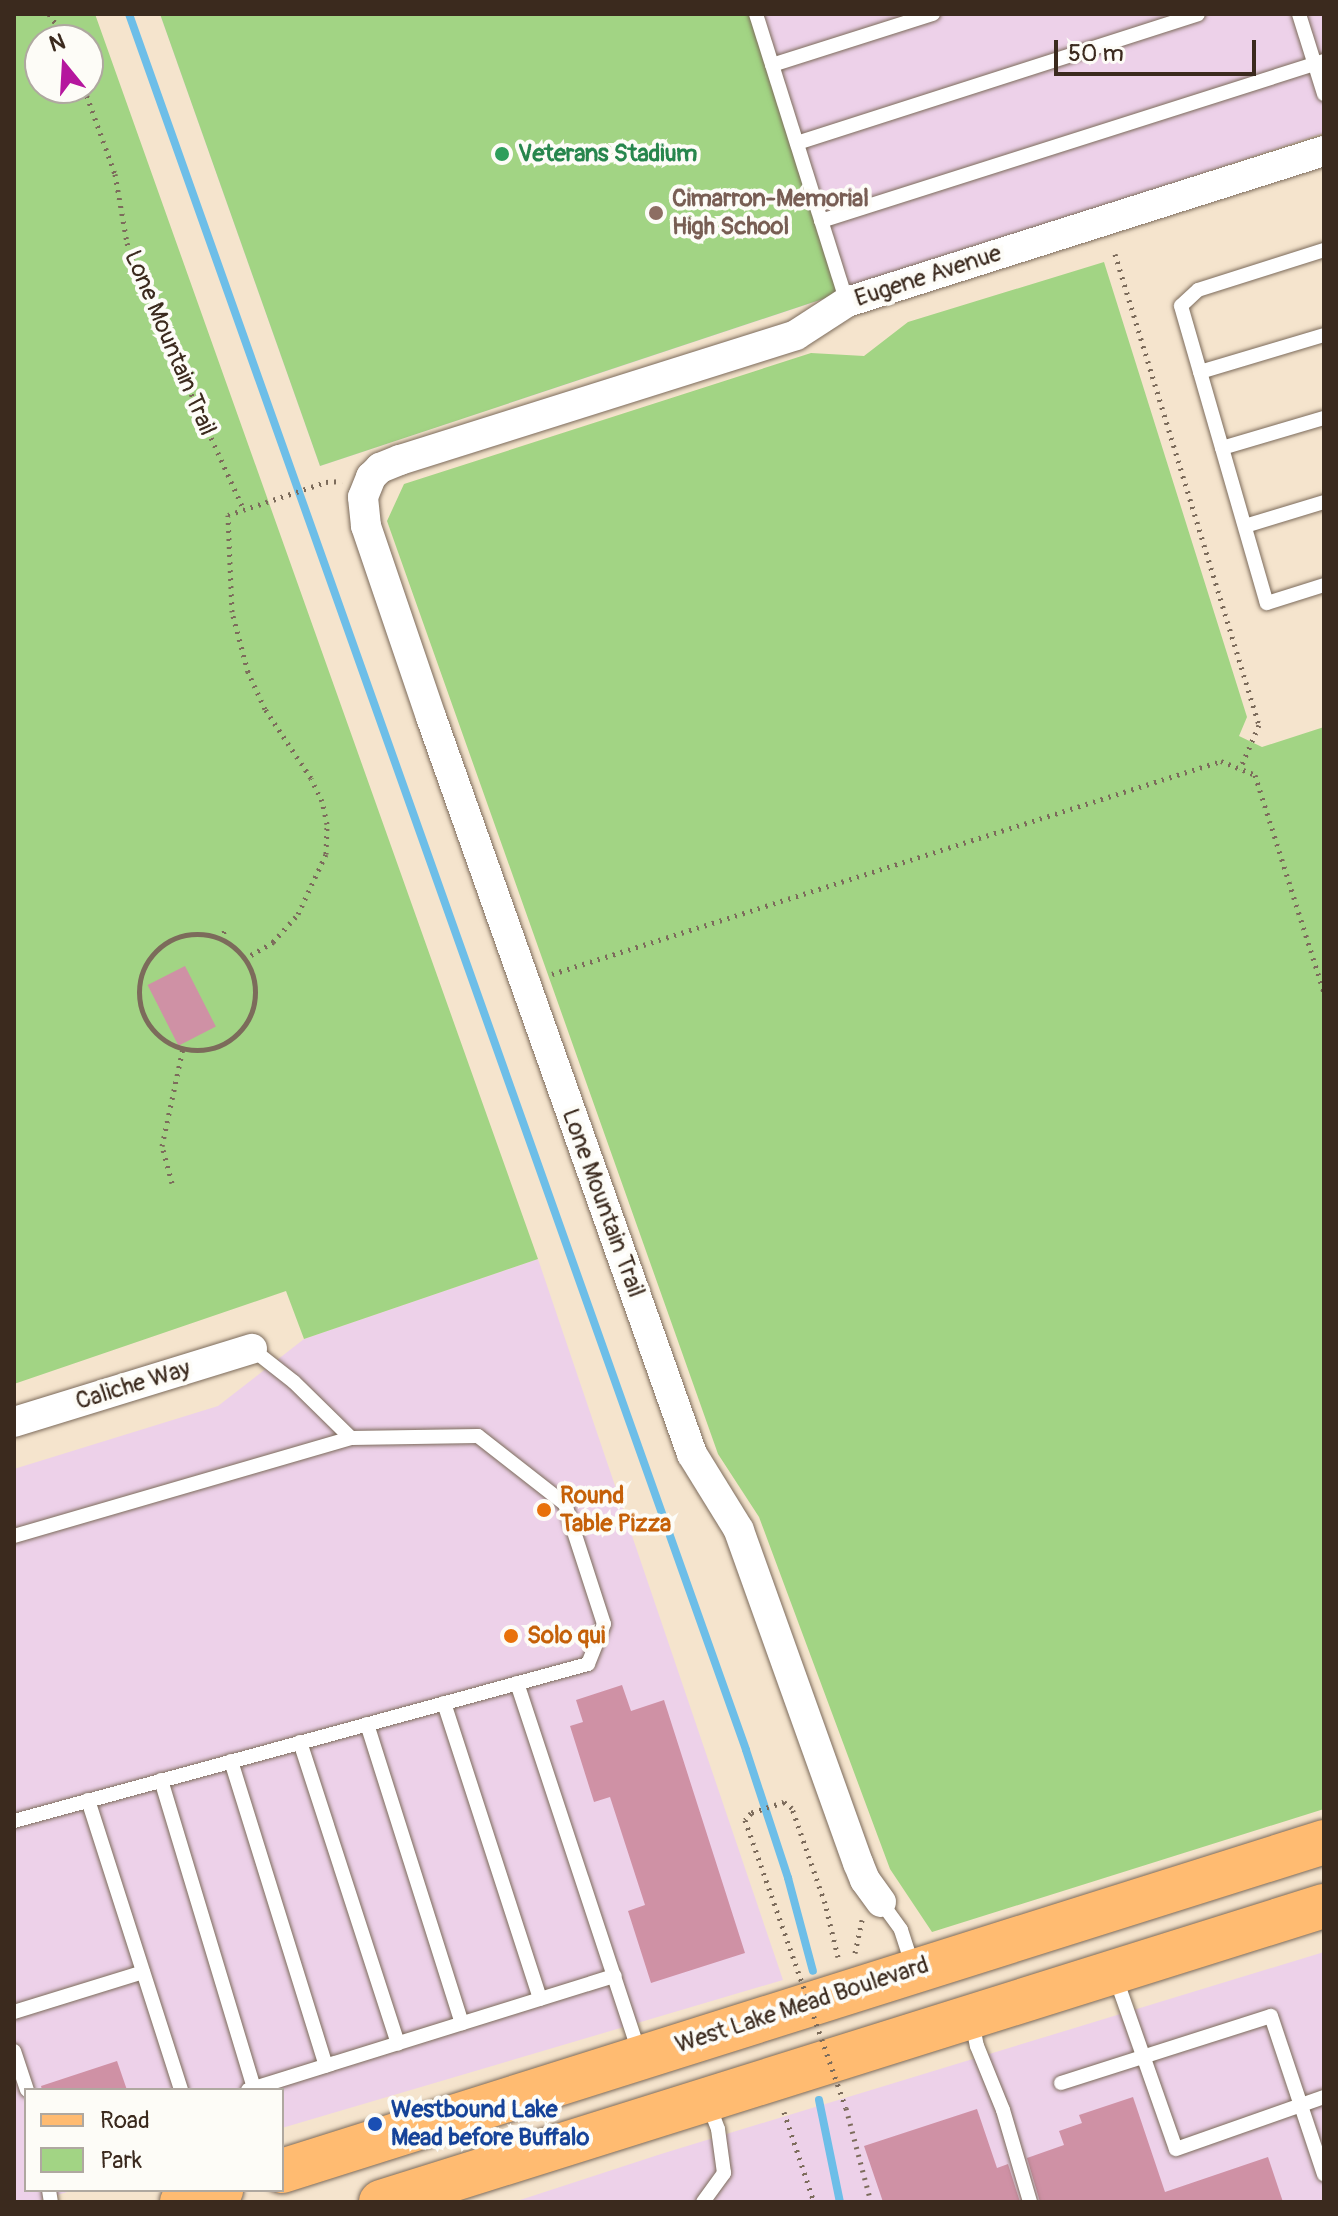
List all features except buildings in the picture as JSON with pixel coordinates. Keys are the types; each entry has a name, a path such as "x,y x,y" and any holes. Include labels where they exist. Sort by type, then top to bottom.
{"main road":[{"name":"West Lake Mead Boulevard","path":"284,2170 1324,1842"},
{"path":"971,2016 971,2006 982,1989 996,1978 1123,1935 1214,1876"},
{"path":"529,2093 421,2161 376,2177 372,2183 378,2202 1324,1906"},
{"path":"706,2099 746,2060 942,1998 946,1988 940,1979 906,1972"},
{"path":"182,2202 214,2192"}],"street":[{"name":"Eugene Avenue","path":"366,487 380,468 400,460 796,335 847,302 1324,151"},
{"name":"Lone Mountain Trail","path":"366,487 362,510 366,526 692,1454 739,1530 875,1908"},
{"name":"Caliche Way","path":"14,1422 252,1349"}],"lane":[{"path":"756,14 847,302"},
{"path":"772,65 933,14"},
{"path":"797,143 1198,14"},
{"path":"1299,14 1319,62 1324,94"},
{"path":"821,221 1319,62"},
{"path":"1324,250 1198,290 1181,306 1267,603 1324,585"},
{"path":"1200,372 1324,335"},
{"path":"1222,448 1324,418"},
{"path":"1245,526 1324,502"},
{"path":"252,1349 294,1382 351,1438"},
{"path":"14,1536 351,1438 478,1436 565,1504 604,1624 588,1664 14,1821"},
{"path":"517,1683 641,2056"},
{"path":"444,1703 540,1999"},
{"path":"367,1724 462,2023"},
{"path":"300,1742 398,2043"},
{"path":"231,1761 326,2066"},
{"path":"161,1780 251,2088"},
{"path":"88,1800 180,2088"},
{"path":"875,1908 901,1930 906,1972"},
{"path":"1114,1971 1176,2149 1324,2097"},
{"path":"14,2012 143,1972"},
{"path":"254,2088 615,1976"},
{"path":"971,2016 977,2046 1003,2110 1030,2202"},
{"path":"1061,2083 1271,2016 1324,2174"},
{"path":"14,2051 26,2088"},
{"path":"703,2202 724,2173 718,2129 706,2099"}],"path":[{"name":"Lone Mountain Trail","path":"90,104 115,174 127,243 155,314 244,510"},
{"path":"1115,254 1259,725 1240,769"},
{"path":"244,959 273,942 298,914 326,854 327,824 322,801 311,778 265,709 248,672 236,627 227,545 228,515 326,482"},
{"path":"543,977 1221,761 1255,775 1324,993"},
{"path":"220,940 226,928"},
{"path":"192,934 220,940 244,959 255,990 253,1008 245,1025 216,1048 196,1051 159,1037 146,1022 140,1004 142,974 158,949 174,938 192,934"},
{"path":"172,1183 162,1146 183,1048"},
{"path":"871,2202 846,2108 745,1820 751,1813 784,1802 792,1808 825,1903 838,1957 855,1952 857,1928 875,1908"},
{"path":"782,2105 814,2202"}],"shaded area":[{"name":"Veterans Stadium","path":"160,14 1324,14 1324,133 320,466"},
{"path":"538,1259 783,1980 284,2127 284,2088 24,2088 24,2192 67,2192 34,2202 14,2202 14,1469 218,1406 304,1339"},
{"path":"1324,1952 1324,2202 514,2202 661,2154"}],"green space":[{"path":"14,14 95,14 99,24 24,24 24,104 104,104 104,39 538,1259 304,1339 286,1291 14,1384"},
{"name":"Veterans Stadium","path":"160,14 750,14 841,293 320,466"},
{"path":"1104,262 1247,717 1239,736 1262,747 1324,727 1324,1809 932,1932 890,1869 759,1517 718,1454 387,521 404,484 811,353 864,356 908,322"}],"waterway":[{"path":"129,14 746,1750 788,1878 813,1971"},
{"path":"819,2100 840,2202"}],"place":[{"name":"Veterans Stadium","path":"502,154"},
{"name":"Cimarron-Memorial High School","path":"656,213"},
{"name":"Round Table Pizza","path":"544,1510"},
{"name":"Solo qui","path":"511,1636"},
{"name":"Westbound Lake Mead before Buffalo","path":"375,2124"}]}
